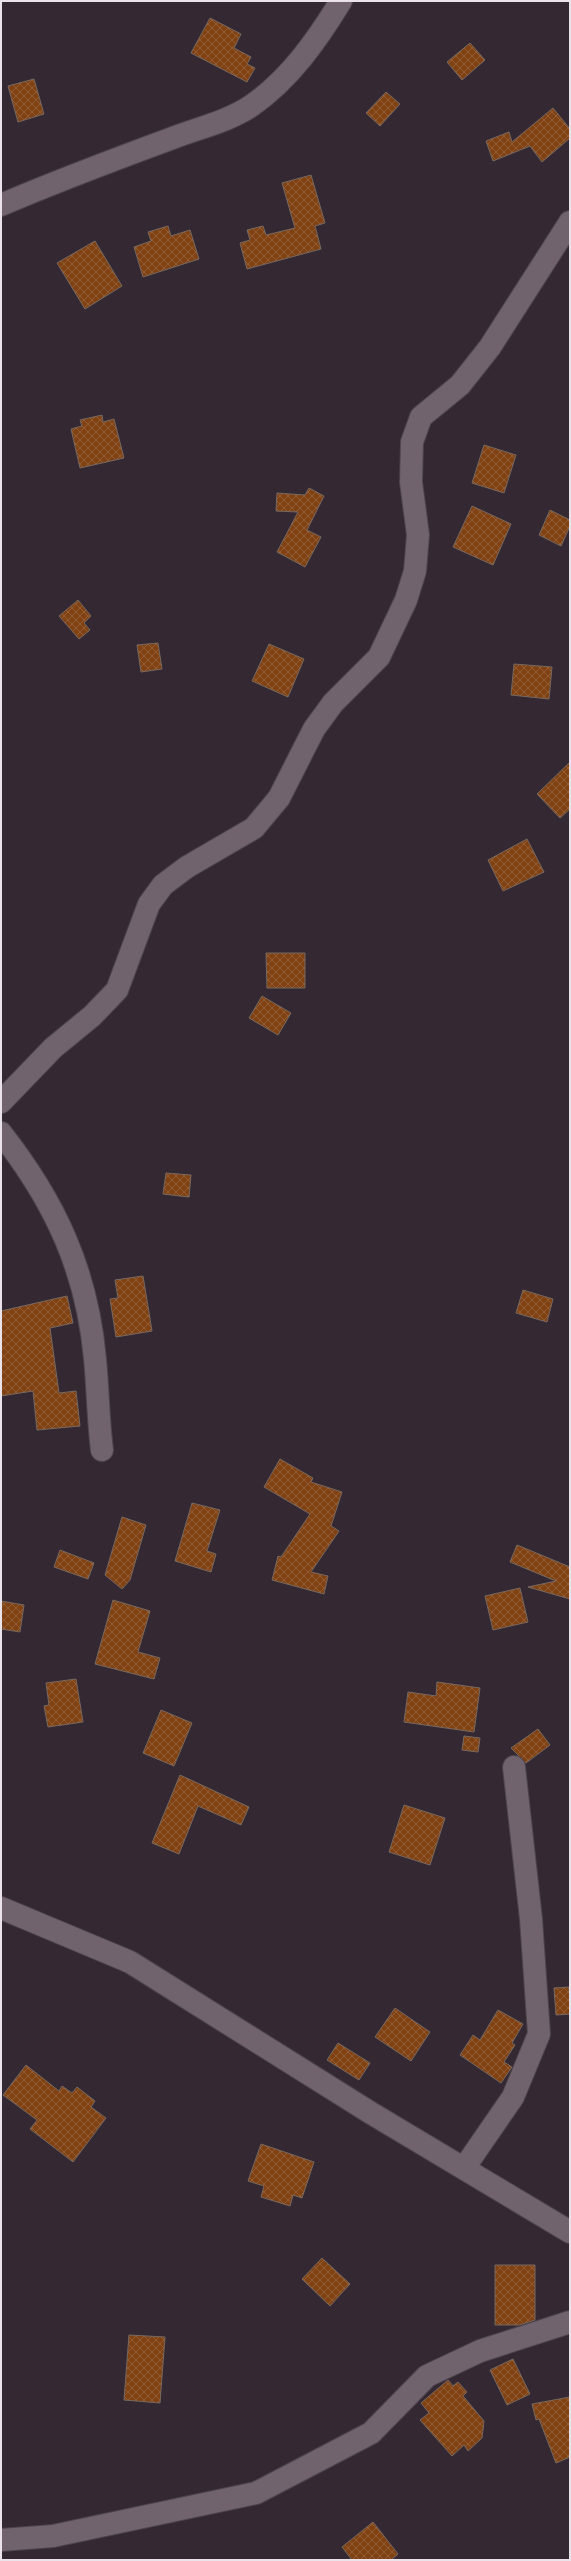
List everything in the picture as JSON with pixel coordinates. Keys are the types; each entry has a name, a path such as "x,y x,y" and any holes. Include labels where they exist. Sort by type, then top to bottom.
{"street":[{"path":"1,205 50,184 222,122 251,106 281,82 321,35 341,1"},
{"path":"1,1102 53,1048 92,1016 117,990 149,904 162,885 187,867 254,828 279,798 314,728 334,703 379,657 406,600 415,570 418,535 411,482 412,442 421,417 460,385 490,347 570,222"},
{"path":"1,1133 21,1159 63,1230 76,1261 89,1317 93,1345 102,1450"},
{"path":"464,2168 513,2097 539,2034 531,1918 514,1767"},
{"path":"1,1908 130,1962 570,2232"},
{"path":"1,2540 53,2536 256,2493 371,2433 427,2376 480,2351 570,2322"}],"building":[{"path":"210,18 241,34 234,48 251,57 247,64 255,68 247,82 191,53"},
{"path":"470,43 485,60 462,80 447,62"},
{"path":"34,79 44,114 18,122 8,86"},
{"path":"386,92 400,104 380,126 366,113"},
{"path":"553,108 570,129 570,138 542,162 530,146 493,161 486,141 509,132 512,142"},
{"path":"311,175 325,223 315,226 321,249 247,269 240,243 250,240 247,230 263,226 266,235 295,228 282,183"},
{"path":"168,226 171,236 190,230 199,259 143,277 134,247 151,241 148,232"},
{"path":"95,241 122,286 85,309 57,263"},
{"path":"102,415 103,422 114,419 124,458 80,468 71,429 82,426 80,420"},
{"path":"484,445 516,455 504,493 472,483"},
{"path":"309,488 324,496 307,530 321,537 305,567 277,552 298,512 276,511 277,493 305,495"},
{"path":"472,506 511,524 493,565 453,547"},
{"path":"550,510 570,520 570,526 561,546 539,535"},
{"path":"78,600 91,616 84,623 90,630 79,639 59,616"},
{"path":"158,643 162,669 141,672 137,645"},
{"path":"269,644 304,659 288,697 252,681"},
{"path":"514,664 552,667 549,699 511,695"},
{"path":"570,762 570,809 560,818 537,794"},
{"path":"527,839 544,872 503,891 488,860"},
{"path":"266,953 305,953 305,988 267,988"},
{"path":"262,996 291,1013 278,1035 249,1018"},
{"path":"166,1173 191,1175 189,1197 163,1194"},
{"path":"143,1276 152,1331 116,1337 110,1299 118,1298 115,1280"},
{"path":"523,1290 553,1299 547,1322 516,1313"},
{"path":"67,1296 73,1323 50,1328 59,1393 76,1391 80,1426 37,1430 33,1391 1,1396 1,1311"},
{"path":"280,1459 313,1478 311,1482 342,1492 331,1526 339,1531 311,1572 328,1576 324,1594 272,1580 278,1556 281,1557 310,1514 264,1487"},
{"path":"192,1503 220,1510 207,1551 216,1554 211,1572 175,1561"},
{"path":"122,1517 146,1525 130,1580 122,1589 105,1575"},
{"path":"517,1545 570,1567 570,1599 528,1587 556,1581 510,1562"},
{"path":"60,1550 94,1563 88,1579 54,1567"},
{"path":"520,1588 528,1622 493,1630 485,1596"},
{"path":"113,1600 150,1611 138,1652 160,1658 154,1679 95,1664"},
{"path":"1,1601 24,1605 20,1632 1,1629"},
{"path":"76,1679 83,1722 48,1727 44,1706 49,1705 46,1683"},
{"path":"437,1682 480,1688 474,1732 404,1722 408,1692 436,1696"},
{"path":"161,1710 192,1723 174,1766 143,1753"},
{"path":"538,1729 550,1745 526,1763 511,1748"},
{"path":"464,1736 480,1738 478,1752 462,1750"},
{"path":"180,1775 249,1807 241,1825 198,1806 179,1854 152,1843"},
{"path":"404,1805 445,1818 430,1865 389,1852"},
{"path":"569,1987 570,2014 556,2015 554,1988"},
{"path":"395,2008 430,2032 411,2061 375,2037"},
{"path":"498,2010 523,2024 512,2043 515,2045 504,2062 512,2067 501,2083 460,2055 473,2035 480,2040"},
{"path":"338,2043 370,2063 359,2080 327,2060"},
{"path":"26,2065 59,2091 62,2086 72,2093 77,2087 95,2101 91,2107 106,2118 73,2162 30,2129 37,2120 3,2095"},
{"path":"261,2144 314,2162 302,2198 293,2195 290,2206 261,2197 264,2186 248,2181"},
{"path":"322,2258 350,2284 330,2306 302,2279"},
{"path":"495,2265 535,2265 535,2320 520,2325 495,2325"},
{"path":"129,2335 165,2337 160,2403 124,2400"},
{"path":"513,2359 530,2394 507,2405 490,2370"},
{"path":"448,2380 453,2386 458,2382 467,2392 463,2396 484,2421 482,2438 468,2451 464,2445 452,2456 420,2420 429,2413 421,2403"},
{"path":"570,2397 570,2457 556,2463 539,2419 536,2420 532,2404"},
{"path":"373,2522 398,2554 391,2560 352,2560 342,2547"}]}
